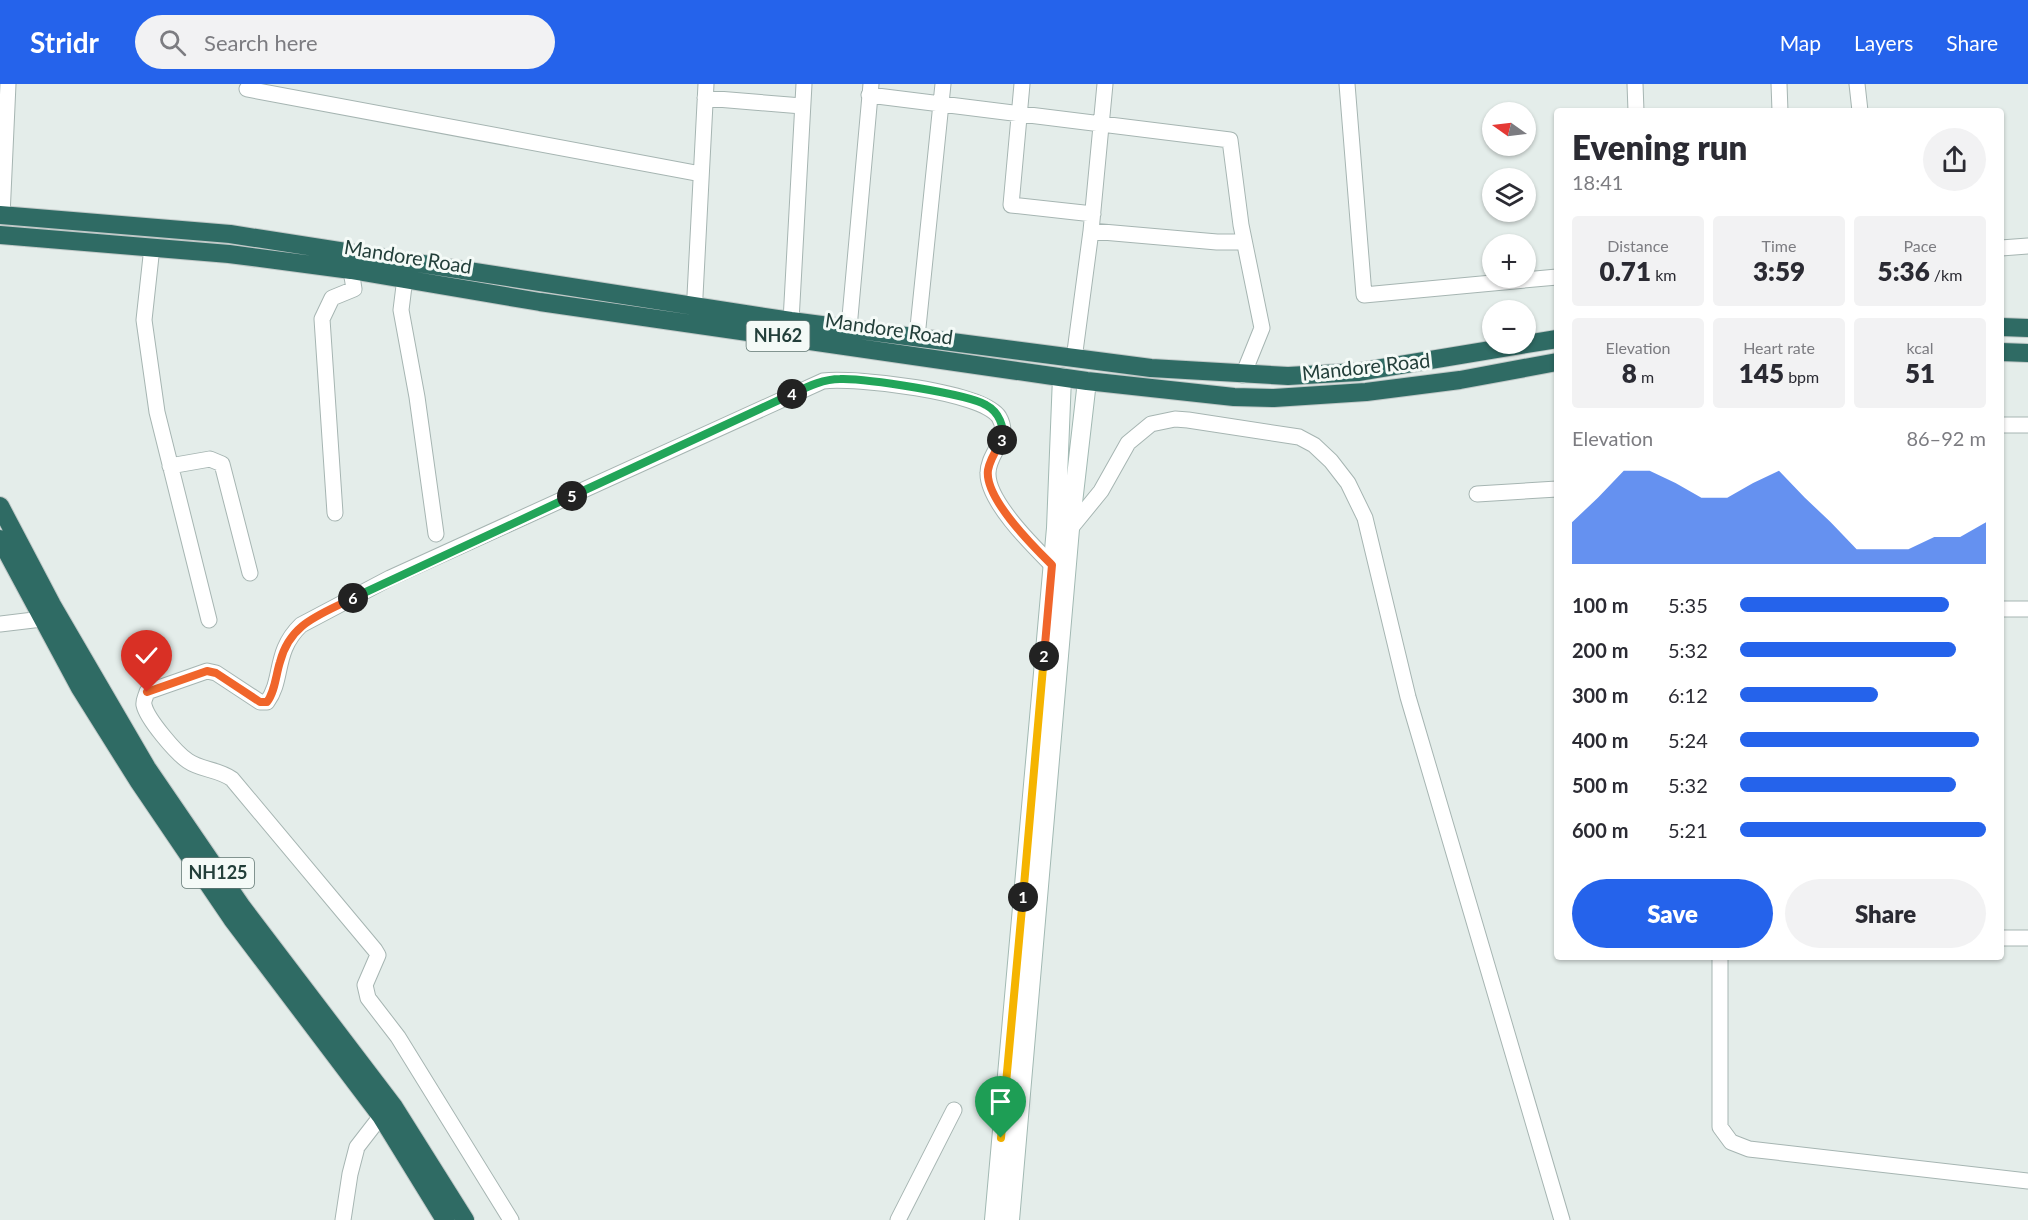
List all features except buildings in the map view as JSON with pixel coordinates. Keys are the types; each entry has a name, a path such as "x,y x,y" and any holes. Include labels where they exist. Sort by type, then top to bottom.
{"highway":[{"name":"Mandore Road","path":"1,215 230,234 791,321 1074,359 1243,375 1288,376 1359,372 1554,340"},
{"name":"Mandore Road","path":"0,235 152,247 351,270 694,324 1087,381 1234,397 1274,398 1366,392 1460,380 1554,363"},
{"path":"2004,327 2028,328"},
{"path":"2004,352 2028,353"},
{"name":"NH125","path":"0,506 91,675 147,768 242,908 394,1107 465,1220"},
{"name":"NH125","path":"2,548 80,688 145,792 232,919 381,1116 445,1220"}],"street":[{"path":"1,215 8,84"},
{"path":"791,321 804,84"},
{"path":"917,337 943,84"},
{"path":"1022,84 1011,205 1093,214"},
{"path":"1074,359 1093,214 1105,84"},
{"path":"1347,84 1364,294 1554,277"},
{"path":"1635,84 1636,108"},
{"path":"1779,84 1780,108"},
{"path":"1857,84 1860,108"},
{"path":"247,89 701,174"},
{"path":"849,328 870,90 941,104 1230,140 1244,242 1262,328 1243,375"},
{"path":"694,324 706,91 802,106"},
{"path":"1091,231 1217,242 1244,242"},
{"path":"2004,248 2028,246"},
{"path":"152,247 144,320 157,412 210,620"},
{"path":"335,513 322,319 332,298 354,289 351,270"},
{"path":"405,278 401,310 417,396 436,534"},
{"path":"1010,1220 1070,529 1062,377"},
{"path":"511,1220 398,1037 368,998 365,986 378,955 375,950 232,779 219,771 186,760 170,744 148,716 144,705 147,692 207,671 216,673 260,702 267,702 282,651 290,636 301,625 390,578 823,381 841,379 922,389 987,405 999,417 1003,430 1003,439 987,472 989,482 1017,530 1052,565"},
{"path":"994,1220 1052,565 1087,381"},
{"path":"1070,529 1101,492 1128,443 1138,432 1162,420 1188,420 1299,437 1323,453 1348,483 1365,518 1408,697 1562,1220"},
{"path":"2004,425 2028,425"},
{"path":"171,466 210,459 222,464 250,573"},
{"path":"1477,494 1554,489"},
{"path":"2004,609 2028,609"},
{"path":"0,624 42,619"},
{"path":"2004,938 2028,938"},
{"path":"1720,960 1720,1127 1731,1142 1749,1149 1774,1154 1901,1165 2028,1181"},
{"path":"898,1220 954,1110"},
{"path":"343,1220 357,1147 381,1116"}],"route":[{"path":"147,692 207,671 216,673 260,702 267,702 270,699 282,651 290,636 301,625 390,578 567,499 721,425 823,381 841,379 922,389 987,405 999,417 1003,430 1003,439 987,472 989,482 1017,530 1052,565 1001,1138"}]}
